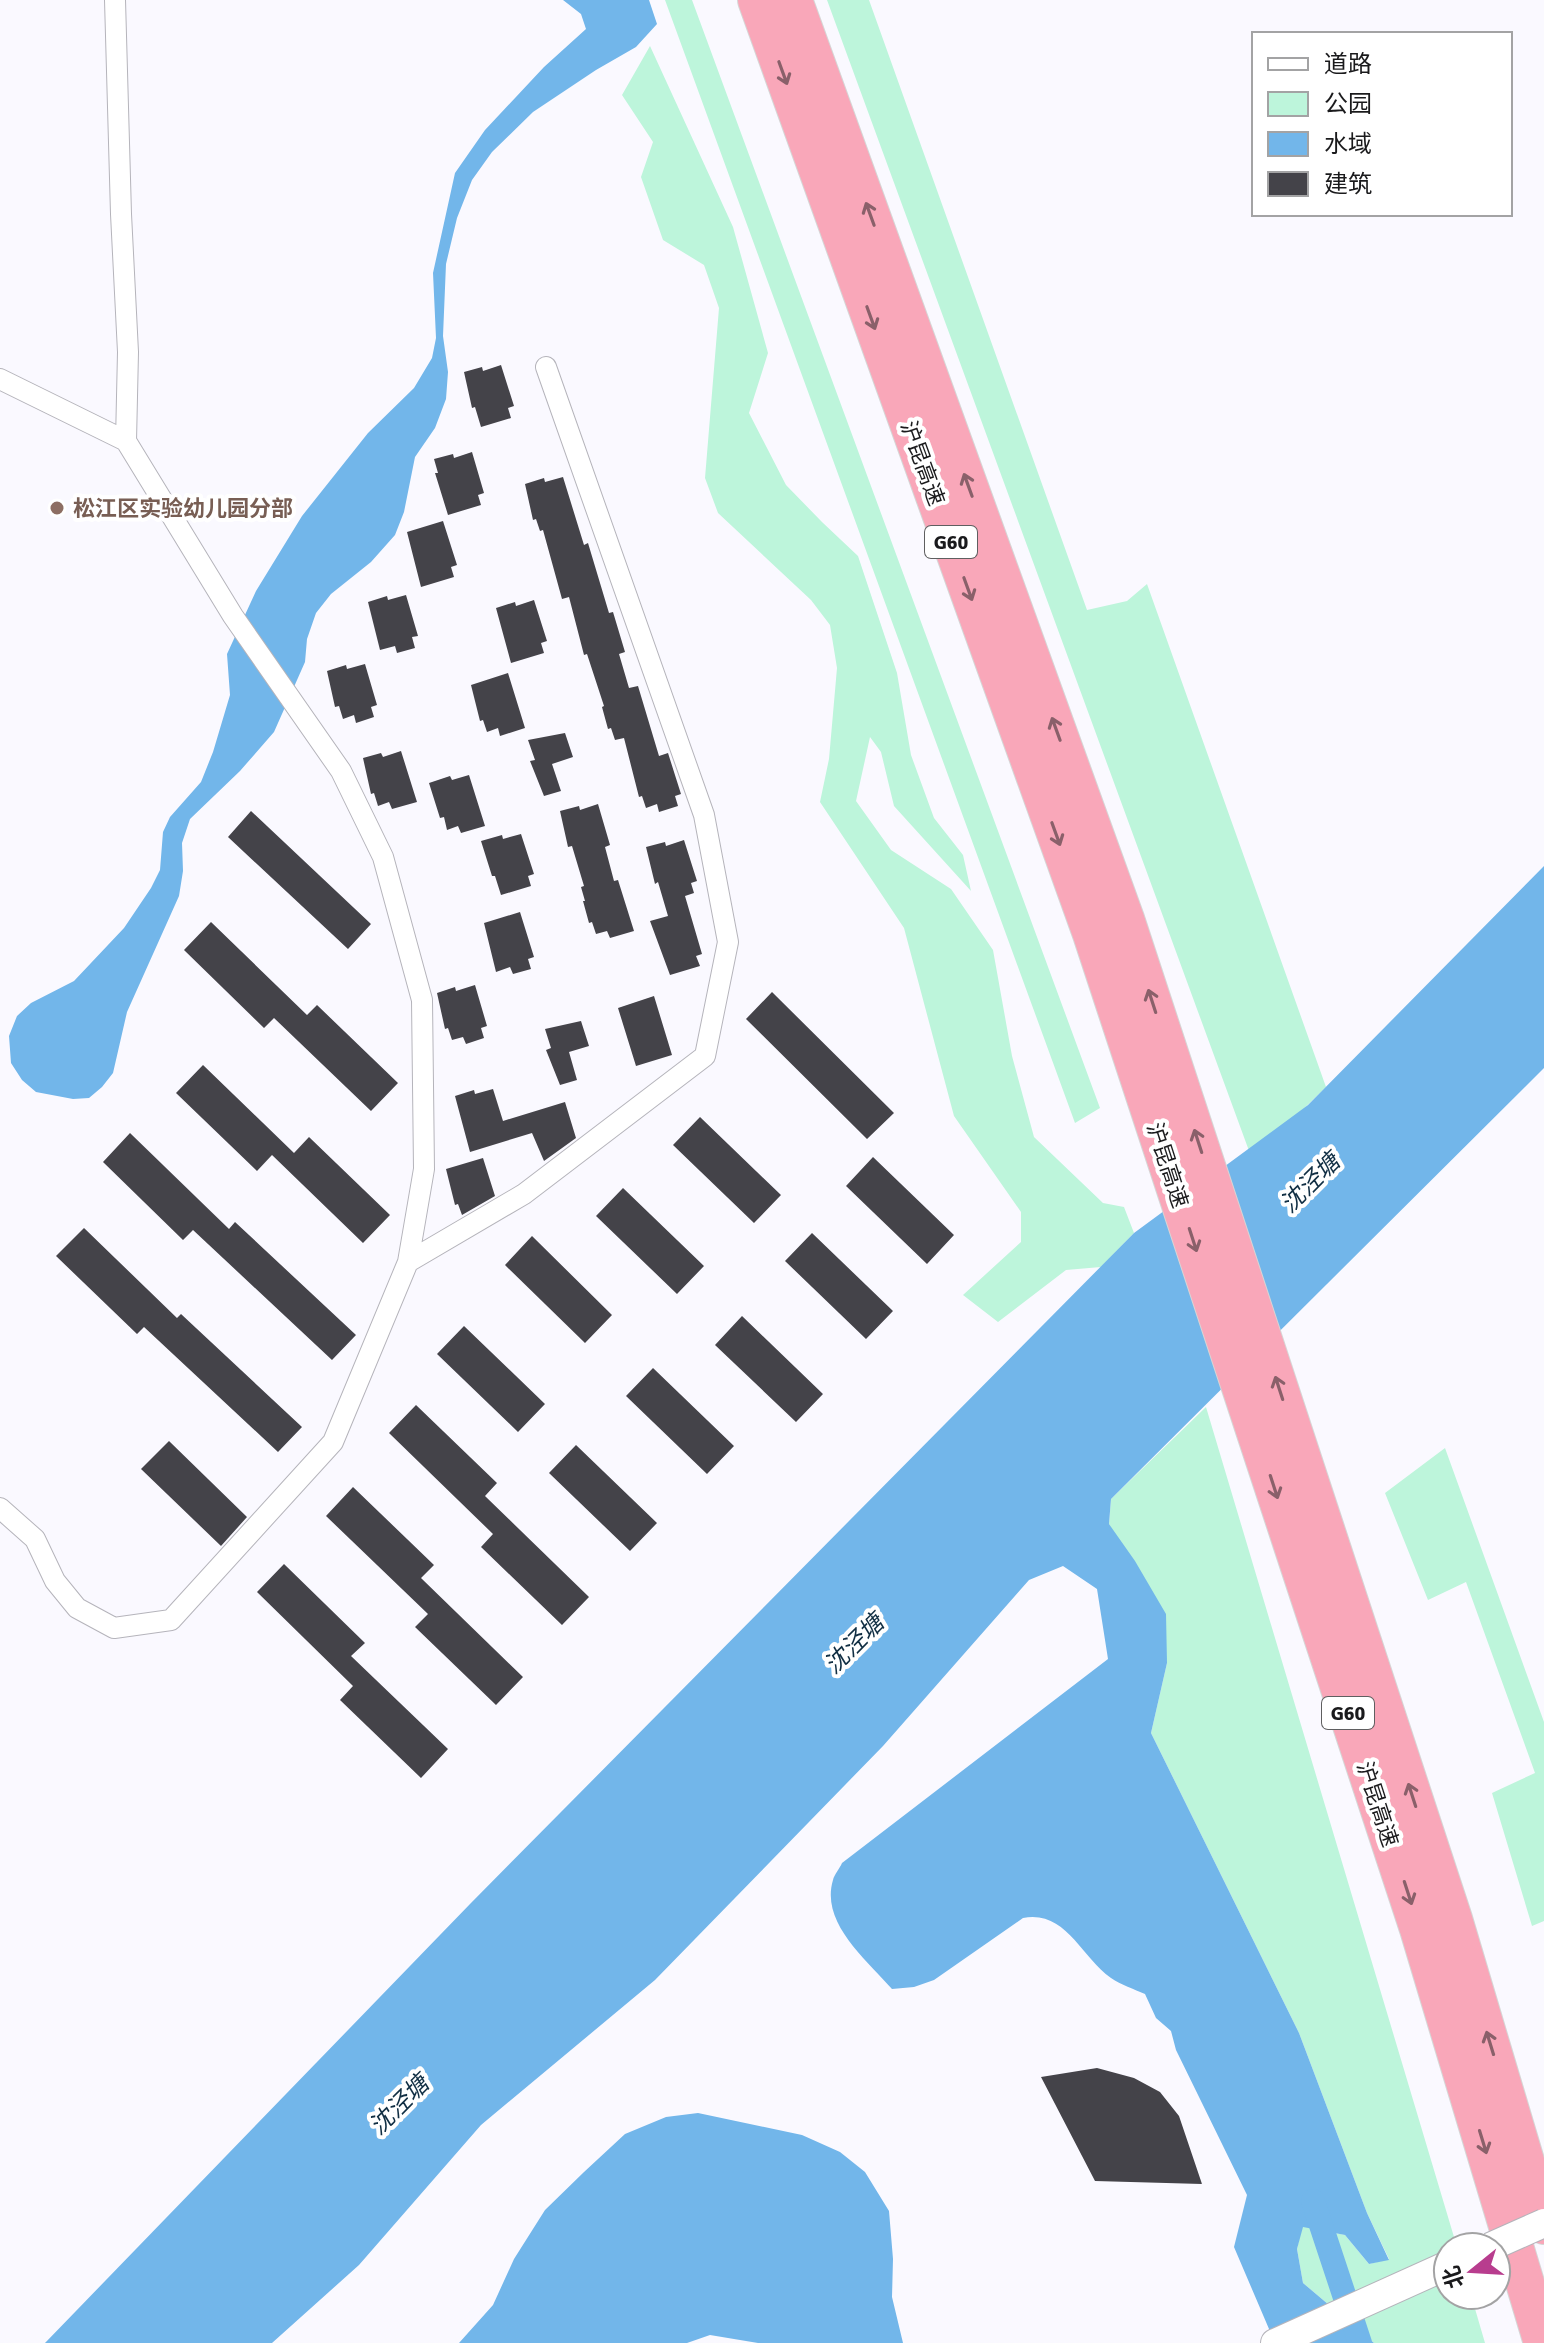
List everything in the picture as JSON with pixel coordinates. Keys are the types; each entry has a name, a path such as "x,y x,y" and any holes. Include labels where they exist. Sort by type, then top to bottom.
{"highway":[{"name":"沪昆高速","path":"757,0 1086,919 1159,1081 1453,1919 1544,2224"},
{"name":"沪昆高速","path":"793,0 1125,919 1159,1081 1543,2343"}],"main road":[{"path":"1512,2238 1544,2224"},
{"path":"1275,2343 1432,2272"}],"street":[{"path":"115,0 128,352 126,441"},
{"path":"408,1262 524,1194 705,1056 728,942 704,815 546,367"},
{"path":"0,379 126,441 233,616 341,771 383,857 422,1000 424,1169 408,1262 333,1442 171,1620 114,1628 77,1608 55,1581 35,1539 0,1508"}],"green space":[{"path":"665,0 692,0 1100,1108 1075,1123"},
{"path":"827,0 869,0 1087,610 1127,601 1147,584 1326,1087 1252,1159"},
{"path":"650,46 733,227 768,353 749,413 786,485 858,556 897,673 911,755 934,818 963,855 971,891 894,806 881,752 870,737 856,801 891,850 951,889 993,950 1012,1056 1034,1137 1103,1203 1124,1207 1134,1233 1101,1267 1066,1270 998,1322 963,1295 1021,1242 1021,1212 954,1116 904,928 820,802 829,759 837,668 830,625 811,600 718,513 705,478 719,308 704,265 663,240 641,177 653,142 622,95"},
{"path":"1206,1407 1452,2231 1432,2231 1432,2311 1476,2311 1485,2343 1374,2343 1303,2283 1297,2249 1302,2226 1345,2235 1369,2264 1389,2259 1367,2213 1299,2033 1151,1733 1167,1663 1109,1524 1111,1499"},
{"path":"1445,1448 1544,1722 1544,1921 1532,1926 1492,1793 1535,1773 1466,1582 1428,1600 1385,1493"}],"water":[{"path":"563,0 649,0 657,24 636,47 533,112 492,152 472,180 457,218 446,264 443,336 448,372 446,399 435,428 415,457 404,512 395,535 371,562 331,594 316,613 307,639 305,662 274,732 240,771 190,819 182,843 183,871 179,896 127,1012 113,1073 89,1098 73,1099 36,1092 22,1080 11,1063 9,1036 17,1016 31,1003 74,981 124,928 151,888 160,870 163,832 170,817 201,782 213,752 230,695 227,654 256,591 302,516 368,433 414,388 432,358 436,338 433,273 455,173 485,130 544,67 586,29 581,14"},
{"name":"沈泾塘","path":"1544,866 1544,1068 1111,1499 1109,1524 1166,1614 1167,1663 1151,1733 1299,2033 1367,2213 1389,2260 1369,2264 1345,2235 1303,2227 1297,2249 1303,2283 1374,2343 1275,2343 1234,2247 1247,2195 1176,2050 1171,2031 1156,2018 1145,1994 1111,1978 1062,1928 1038,1917 1023,1918 934,1980 914,1987 892,1989 839,1926 831,1896 833,1880 842,1863 1108,1659 1097,1589 1063,1566 1029,1580 883,1746 655,1980 481,2125 359,2265 272,2343 45,2343 470,1904 1134,1233 1308,1105"},
{"path":"698,2113 802,2135 840,2152 865,2172 889,2211 892,2297 903,2343 758,2343 710,2335 687,2343 459,2343 493,2305 514,2259 545,2210 584,2172 625,2134 666,2117"}],"building":[{"path":"501,365 514,406 508,408 511,418 481,427 475,407 472,408 464,372 482,367 483,371"},
{"path":"472,452 484,493 478,495 481,505 448,515 435,473 438,473 434,459 453,454 454,458"},
{"path":"563,477 584,545 588,543 609,613 613,612 625,652 619,654 629,688 638,686 659,756 668,753 681,794 675,796 678,806 659,812 657,804 646,808 642,796 639,797 624,738 615,740 611,728 608,729 604,706 587,654 584,655 569,597 562,599 543,530 540,531 536,519 533,520 525,484 544,478 545,482"},
{"path":"443,521 457,565 451,567 454,577 421,587 407,532"},
{"path":"406,595 418,636 412,637 415,648 397,653 395,646 380,650 368,602 387,596 388,600"},
{"path":"534,600 547,641 541,643 544,653 511,663 496,608"},
{"path":"365,664 377,705 371,707 374,717 356,723 354,715 343,719 339,706 335,707 327,671 346,665 347,669"},
{"path":"508,673 525,728 500,736 498,728 487,732 483,720 480,721 471,685"},
{"path":"565,733 573,757 552,764 561,791 544,796 530,761 535,760 528,740"},
{"path":"401,751 417,802 392,809 389,802 378,806 374,793 371,794 363,758 381,753 383,757"},
{"path":"469,775 485,826 461,833 458,826 447,830 429,783 450,776 452,780"},
{"path":"598,804 610,845 605,847 614,881 618,880 634,931 610,938 607,931 596,934 592,922 589,923 581,887 584,886 572,846 568,847 560,811 579,806 580,810"},
{"path":"251,811 371,924 348,949 228,837"},
{"path":"521,834 534,874 528,876 531,886 501,895 481,841"},
{"path":"684,840 697,881 691,883 694,893 685,896 702,954 696,956 700,966 670,975 650,921 668,916 658,882 655,884 646,847 665,842 666,846"},
{"path":"520,912 534,957 528,959 531,969 513,974 510,967 496,972 484,923"},
{"path":"211,922 307,1015 317,1005 398,1083 371,1111 274,1018 264,1028 184,950"},
{"path":"475,985 487,1026 481,1028 484,1038 466,1044 463,1037 452,1040 448,1028 445,1029 437,993"},
{"path":"772,992 894,1113 867,1139 746,1019"},
{"path":"654,996 672,1055 636,1066 618,1008"},
{"path":"581,1021 589,1046 569,1052 577,1080 560,1085 546,1050 551,1048 545,1029"},
{"path":"203,1065 294,1153 309,1137 390,1215 363,1243 272,1155 257,1171 176,1093"},
{"path":"493,1089 503,1121 565,1102 576,1138 544,1161 532,1133 470,1152 455,1096 474,1090 475,1094"},
{"path":"700,1117 781,1195 754,1223 673,1145"},
{"path":"130,1133 229,1229 235,1222 356,1335 332,1360 193,1230 183,1240 103,1162"},
{"path":"873,1157 954,1235 927,1264 846,1186"},
{"path":"483,1158 495,1196 462,1215 458,1204 455,1205 446,1169"},
{"path":"623,1188 704,1266 677,1294 596,1216"},
{"path":"84,1228 177,1318 181,1314 302,1427 278,1452 144,1327 137,1334 56,1256"},
{"path":"812,1233 893,1311 866,1339 785,1261"},
{"path":"532,1236 612,1315 585,1343 505,1265"},
{"path":"742,1316 823,1394 796,1422 715,1345"},
{"path":"464,1326 545,1404 518,1432 437,1354"},
{"path":"653,1368 734,1446 707,1474 626,1396"},
{"path":"416,1405 497,1483 485,1496 589,1597 562,1625 481,1547 493,1534 389,1433"},
{"path":"169,1441 247,1517 221,1546 141,1469"},
{"path":"576,1445 657,1523 630,1551 549,1473"},
{"path":"353,1487 434,1565 421,1578 523,1677 496,1705 415,1627 428,1614 326,1516"},
{"path":"284,1564 365,1643 351,1656 448,1749 421,1778 340,1700 353,1686 257,1592"},
{"path":"1097,2068 1134,2078 1160,2092 1179,2116 1202,2184 1095,2181 1041,2077"}],"waterway":[{"path":"1313,2201 1360,2343"}],"place":[{"name":"松江区实验幼儿园分部","path":"57,508"}]}
